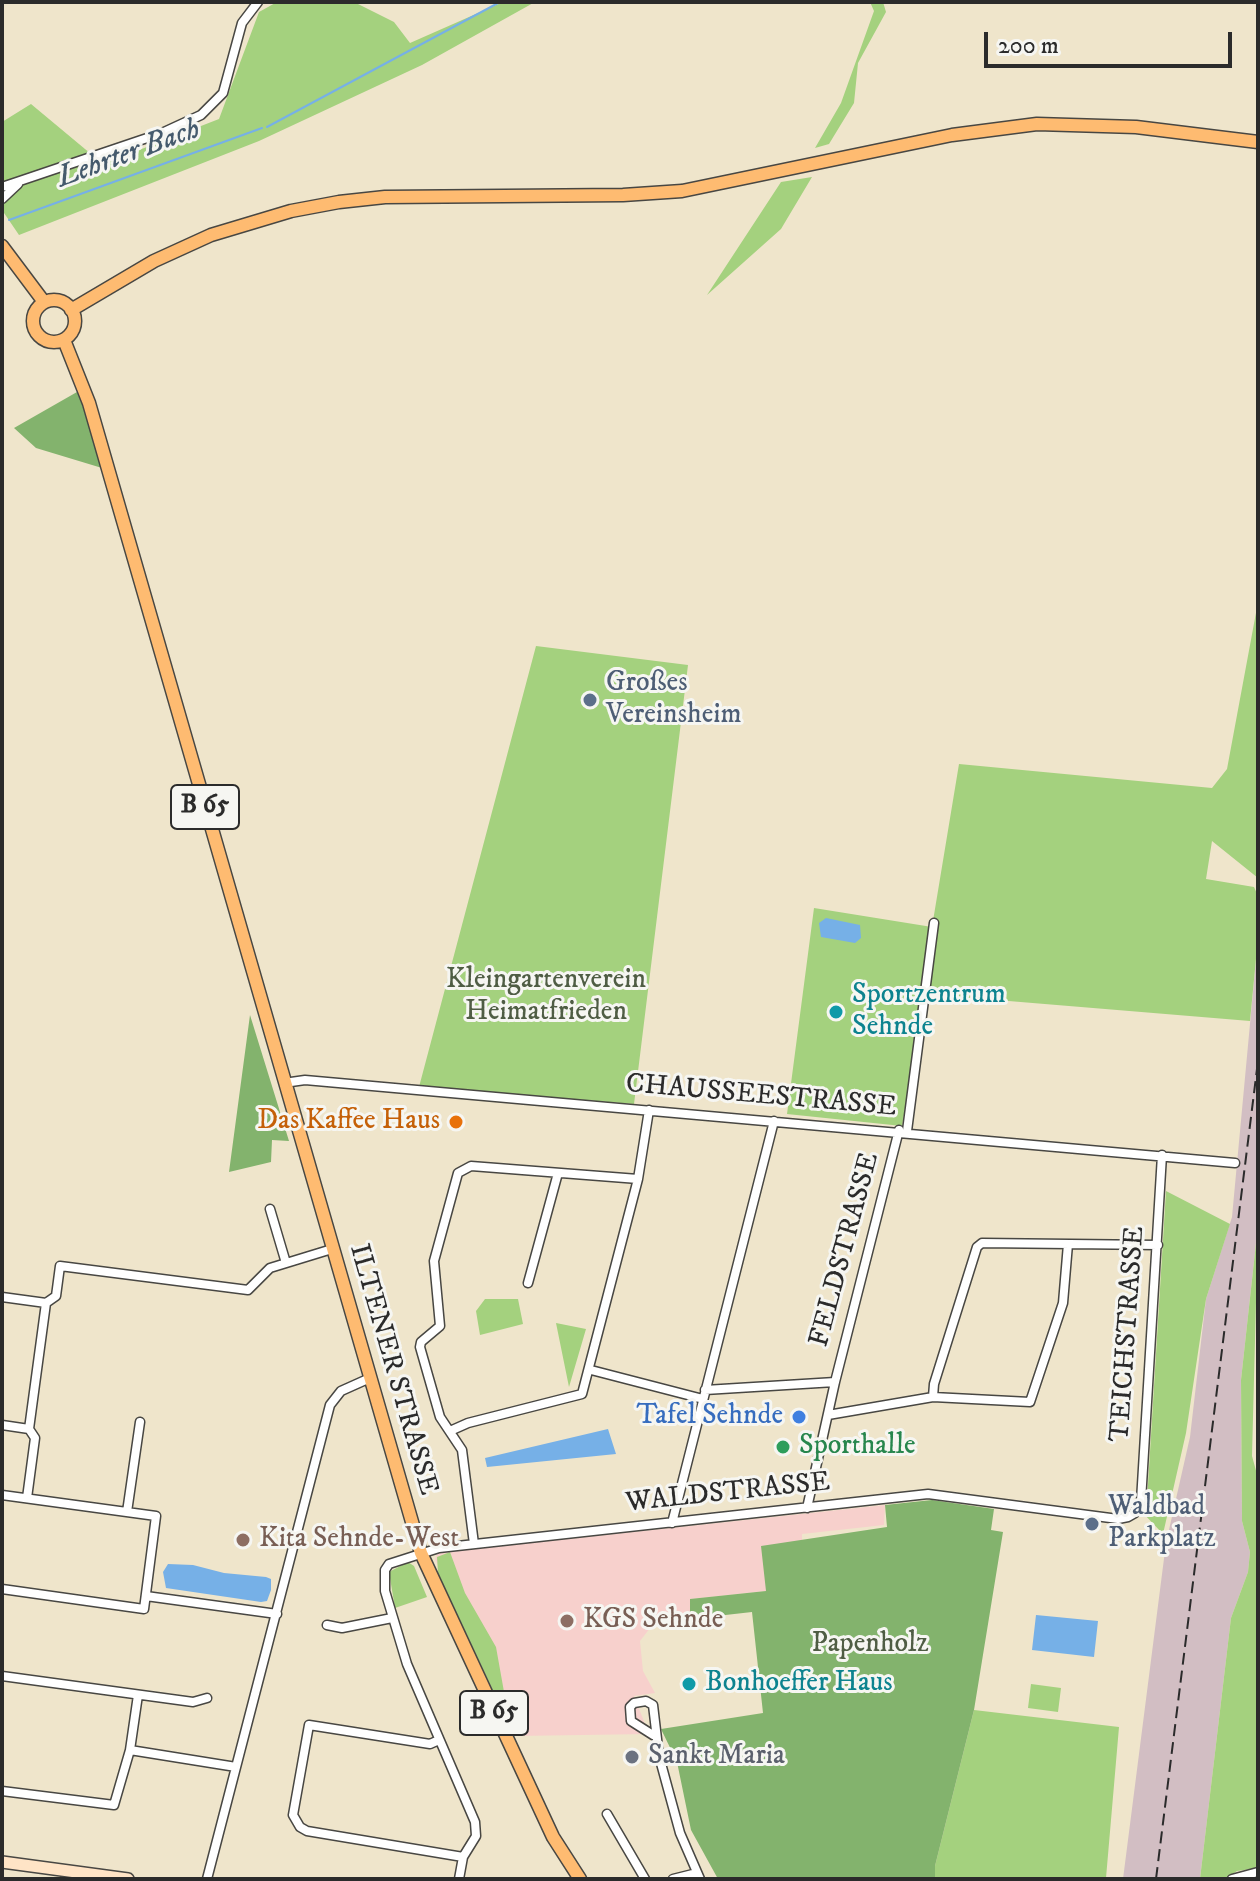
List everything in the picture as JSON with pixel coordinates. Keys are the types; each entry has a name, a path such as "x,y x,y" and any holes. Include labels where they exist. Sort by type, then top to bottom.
{"main road":[{"path":"71,310 132,273 211,235 267,217 339,202 385,197 623,195 682,191 952,135 1037,124 1136,127 1258,142"},
{"path":"4,248 44,302"},
{"path":"44,302 62,302 71,310 75,323 64,340 44,340 35,331 35,312 44,302"},
{"name":"B 65","path":"64,340 89,403 284,1083"},
{"name":"ILTENER STRASSE","path":"284,1083 421,1553 553,1837 580,1879"},
{"path":"2,1862 128,1879"}],"street":[{"path":"2,187 162,133 201,115 223,93 242,23 258,2"},
{"path":"2,199 21,180"},
{"path":"2,237 4,248"},
{"name":"FELDSTRASSE","path":"807,1508 835,1382 903,1131 934,923"},
{"name":"CHAUSSEESTRASSE","path":"284,1083 305,1080 1235,1163"},
{"path":"450,1431 468,1423 582,1394 591,1370 638,1179 649,1110"},
{"path":"672,1523 774,1121"},
{"name":"TEICHSTRASSE","path":"1135,1513 1141,1501 1162,1155"},
{"path":"474,1544 462,1450 440,1417 420,1347 421,1342 440,1326 434,1261 458,1173 471,1166 638,1179"},
{"path":"528,1283 558,1173"},
{"path":"270,1209 286,1263"},
{"path":"933,1397 934,1384 977,1247 987,1242 1158,1245"},
{"path":"828,1415 933,1397 1030,1402 1063,1303 1068,1244"},
{"path":"2,1297 46,1303 56,1296 60,1266 248,1290 270,1268 332,1249"},
{"path":"27,1498 35,1438 29,1429 46,1303"},
{"name":"FELDSTRASSE","path":"591,1370 704,1395 773,1385 835,1382"},
{"path":"207,1879 330,1405 341,1391 370,1378"},
{"path":"127,1512 140,1422"},
{"path":"2,1425 29,1429"},
{"name":"WALDSTRASSE","path":"392,1618 385,1570 389,1564 421,1553 474,1544 928,1494 1118,1519 1135,1513"},
{"path":"2,1495 156,1516 144,1609 2,1589"},
{"path":"146,1596 277,1614"},
{"path":"327,1625 342,1628 392,1618 407,1664 475,1822 476,1836 463,1857 459,1879"},
{"path":"2,1676 193,1702 207,1698"},
{"path":"2,1791 114,1805 130,1750 138,1695"},
{"path":"439,1740 430,1744 309,1725 293,1810 300,1827 463,1857"},
{"path":"653,1735 680,1833 699,1876 673,1879"},
{"path":"130,1750 236,1767"},
{"path":"607,1814 645,1879"},
{"path":"1232,1879 1258,1872"}],"shaded area":[{"path":"1258,938 1258,1225 1241,1380 1242,1521 1250,1552 1248,1572 1231,1618 1200,1879 1123,1879 1166,1543 1190,1437 1206,1299 1232,1217"},
{"name":"KGS Sehnde","path":"885,1505 884,1525 802,1534 802,1541 766,1591 691,1599 690,1619 654,1623 640,1641 643,1671 655,1693 634,1696 649,1734 515,1736 435,1559 438,1553"}],"green space":[{"path":"277,2 354,2 394,22 410,43 503,2 535,2 422,65 259,141 19,235 2,210 2,122 31,104 103,164 219,119 259,12"},
{"path":"870,2 883,2 886,12 858,63 854,103 829,144 815,148 841,103 874,11"},
{"path":"812,177 781,229 707,295 781,182"},
{"path":"77,392 102,468 36,448 14,428"},
{"path":"1258,602 1258,878 1212,841 1206,879 1254,887 1258,896 1258,938 1250,1021 924,994 902,1126 787,1114 814,908 932,927 959,764 1212,788 1227,769"},
{"name":"Kleingartenverein Heimatfrieden","path":"536,646 688,665 634,1104 419,1087"},
{"path":"250,1015 289,1141 272,1140 271,1162 229,1172"},
{"path":"1166,1191 1230,1224 1206,1299 1186,1433 1163,1534 1142,1512 1147,1501"},
{"path":"1258,1225 1252,1456 1258,1478 1258,1868 1237,1871 1225,1879 1200,1879 1231,1618 1248,1572 1250,1552 1242,1521 1241,1380"},
{"path":"485,1299 518,1299 523,1324 480,1335 476,1311"},
{"path":"556,1323 586,1329 569,1387"},
{"name":"Papenholz","path":"932,1500 994,1509 991,1530 1003,1532 974,1710 935,1866 935,1879 718,1879 691,1830 677,1762 661,1729 763,1713 752,1612 690,1619 690,1599 766,1591 761,1546 887,1527 885,1505"},
{"path":"450,1552 465,1593 496,1647 506,1703 515,1718 510,1727 438,1573 437,1557"},
{"path":"408,1562 414,1566 427,1597 395,1608 389,1572"},
{"path":"1031,1684 1061,1688 1058,1712 1028,1708"},
{"path":"974,1710 1119,1727 1106,1878 935,1879 935,1866"}],"water":[{"path":"826,918 860,925 861,938 855,943 821,937 819,923"},
{"path":"608,1429 616,1454 487,1467 485,1458"},
{"path":"168,1564 266,1577 271,1579 271,1590 267,1601 261,1602 166,1588 163,1572"},
{"path":"1036,1615 1098,1621 1094,1657 1032,1650"}],"waterway":[{"name":"Lehrter Bach","path":"267,127 500,2"},
{"name":"Lehrter Bach","path":"9,220 262,128"}],"railway":[{"path":"1156,1879 1258,1061"}],"place":[{"name":"Großes Vereinsheim","path":"590,700"},
{"name":"Sportzentrum Sehnde","path":"836,1012"},
{"name":"Das Kaffee Haus","path":"456,1122"},
{"name":"Tafel Sehnde","path":"799,1417"},
{"name":"Sporthalle","path":"783,1447"},
{"name":"Waldbad Parkplatz","path":"1092,1524"},
{"name":"Kita Sehnde-West","path":"243,1540"},
{"name":"KGS Sehnde","path":"567,1621"},
{"name":"Bonhoeffer Haus","path":"689,1684"},
{"name":"Sankt Maria","path":"632,1757"}]}
